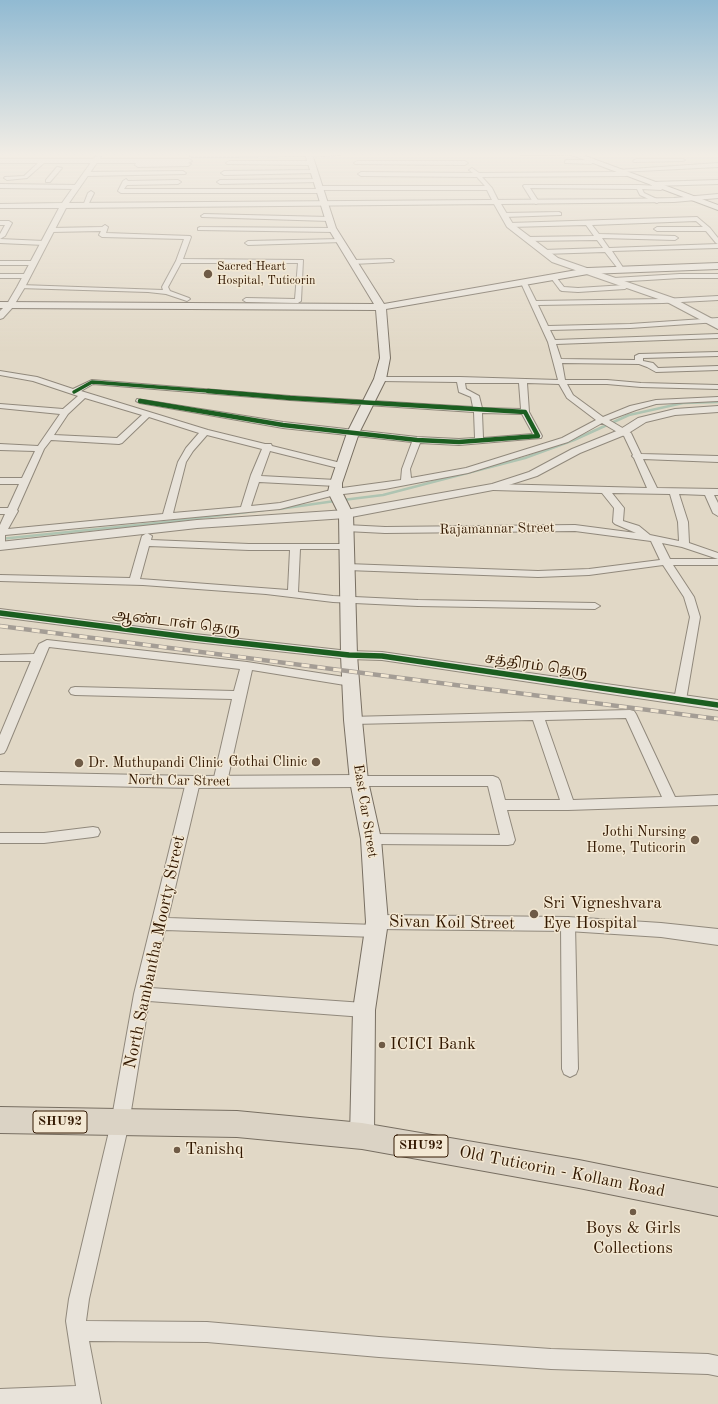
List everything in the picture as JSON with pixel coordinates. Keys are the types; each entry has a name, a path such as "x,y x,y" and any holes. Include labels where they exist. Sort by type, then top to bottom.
{"main road":[{"path":"329,220 333,230 381,307"},
{"path":"5,305 381,307 588,271 718,266"},
{"name":"East Car Street","path":"362,1136 364,1010 376,926 371,839 359,781 353,720 349,654 347,567 342,510 342,466 353,433 380,379 385,358 381,307"},
{"name":"Old Tuticorin - Kollam Road","path":"0,1120 237,1124 362,1136 579,1174 718,1202"}],"street":[{"path":"0,316 5,305 21,287 56,220"},
{"path":"507,220 510,225 555,260 670,300 718,326"},
{"path":"510,225 655,220"},
{"path":"698,220 718,242"},
{"path":"588,222 621,269"},
{"path":"0,223 9,223 3,235 0,237"},
{"path":"51,230 104,228 102,235 188,237 179,261 166,287 167,292"},
{"path":"200,229 333,230"},
{"path":"657,229 708,230"},
{"path":"586,230 594,230"},
{"path":"523,234 675,238"},
{"path":"248,243 340,240"},
{"path":"0,241 42,246"},
{"path":"0,248 42,246"},
{"path":"543,252 718,246"},
{"path":"179,261 301,261 298,301 246,300"},
{"path":"353,262 391,261"},
{"path":"0,263 33,263"},
{"path":"0,276 26,276"},
{"path":"614,280 680,276 718,276"},
{"path":"554,278 562,289 578,290 630,287"},
{"path":"524,283 535,303 552,342 558,361 562,382 570,396 631,439 636,456 653,490"},
{"path":"21,287 148,290 167,292 187,299"},
{"path":"535,303 662,302 670,300 718,298"},
{"path":"698,315 718,314"},
{"path":"546,328 630,326 718,320"},
{"path":"552,342 718,336"},
{"path":"640,362 639,356 718,354"},
{"path":"558,361 640,362 650,365 656,370 718,368"},
{"path":"0,373 34,379 205,432 268,446 342,466"},
{"path":"380,379 607,382 641,385 718,387"},
{"path":"460,379 462,390 475,396 478,410 479,441"},
{"path":"140,401 283,425 417,440 459,442 479,441 538,436 525,412 523,381"},
{"path":"74,392 92,382 290,398 525,412"},
{"path":"178,423 203,391"},
{"path":"0,539 40,449 47,437 65,412 84,395"},
{"path":"145,543 242,547 295,547 342,510 406,482 468,470 565,440 633,408 656,402 718,399"},
{"path":"0,406 65,412"},
{"path":"0,539 148,530 342,510 492,487 533,474 576,451 642,420 675,412 718,409"},
{"path":"47,437 119,441 148,414"},
{"path":"167,517 182,462 189,450 205,432"},
{"path":"406,482 406,469 417,440"},
{"path":"246,509 246,503 268,446"},
{"path":"0,447 40,449"},
{"path":"636,456 718,459"},
{"path":"256,479 342,510"},
{"path":"0,481 26,481"},
{"path":"492,487 718,492"},
{"path":"605,490 619,508 618,522 636,528 651,538 689,597 695,617 680,700"},
{"path":"673,490 683,522 684,545"},
{"path":"708,492 718,513"},
{"path":"0,539 167,517 280,506 342,510"},
{"name":"Rajamannar Street","path":"342,510 385,530 575,528 651,538 684,545 718,556"},
{"path":"0,511 13,511"},
{"path":"134,582 148,530"},
{"path":"293,594 295,547"},
{"path":"347,567 538,574 589,572 666,562 718,562"},
{"path":"0,578 134,582 348,599 595,606"},
{"name":"ஆண்டாள் தெரு","path":"0,613 195,638 349,654"},
{"path":"0,750 38,657 44,646 47,644 247,666 351,682"},
{"name":"சத்திரம் தெரு","path":"349,654 382,656 680,700 718,704"},
{"path":"0,658 38,657"},
{"path":"220,782 239,695 247,666"},
{"path":"75,691 239,695"},
{"path":"353,720 630,714 671,802"},
{"path":"538,716 568,805"},
{"name":"North Car Street","path":"0,778 193,782 359,781"},
{"path":"359,781 493,781 508,840 371,839"},
{"name":"North Sambantha Moorty Street","path":"90,1400 80,1355 76,1321 79,1299 120,1123 142,994 193,782"},
{"path":"500,805 568,805 718,800"},
{"path":"0,838 44,838 94,832"},
{"path":"159,924 376,926"},
{"path":"568,924 570,1069"},
{"name":"Sivan Koil Street","path":"376,926 568,924 661,930 718,937"},
{"path":"142,994 364,1010"},
{"path":"77,1330 207,1332 551,1360 708,1364 718,1366"},
{"path":"0,1400 90,1400"}],"waterway":[{"path":"343,500 383,495 525,458 574,440 629,415 683,403 718,402"},
{"path":"279,509 335,501"},
{"path":"0,539 157,523 264,510"}],"railway":[{"path":"0,626 718,719"}],"cycle path":[{"path":"74,392 92,382 290,398 525,412 538,436 459,442 417,440 283,425 140,401"},
{"path":"0,613 195,638 349,655 382,656 718,705"}],"place":[{"name":"Sacred Heart Hospital, Tuticorin","path":"208,274"},
{"name":"Gothai Clinic","path":"316,762"},
{"name":"Dr. Muthupandi Clinic","path":"79,763"},
{"name":"Jothi Nursing Home, Tuticorin","path":"695,840"},
{"name":"Sri Vigneshvara Eye Hospital","path":"534,914"},
{"name":"ICICI Bank","path":"382,1045"},
{"name":"Tanishq","path":"177,1150"},
{"name":"Boys & Girls Collections","path":"633,1212"}]}
